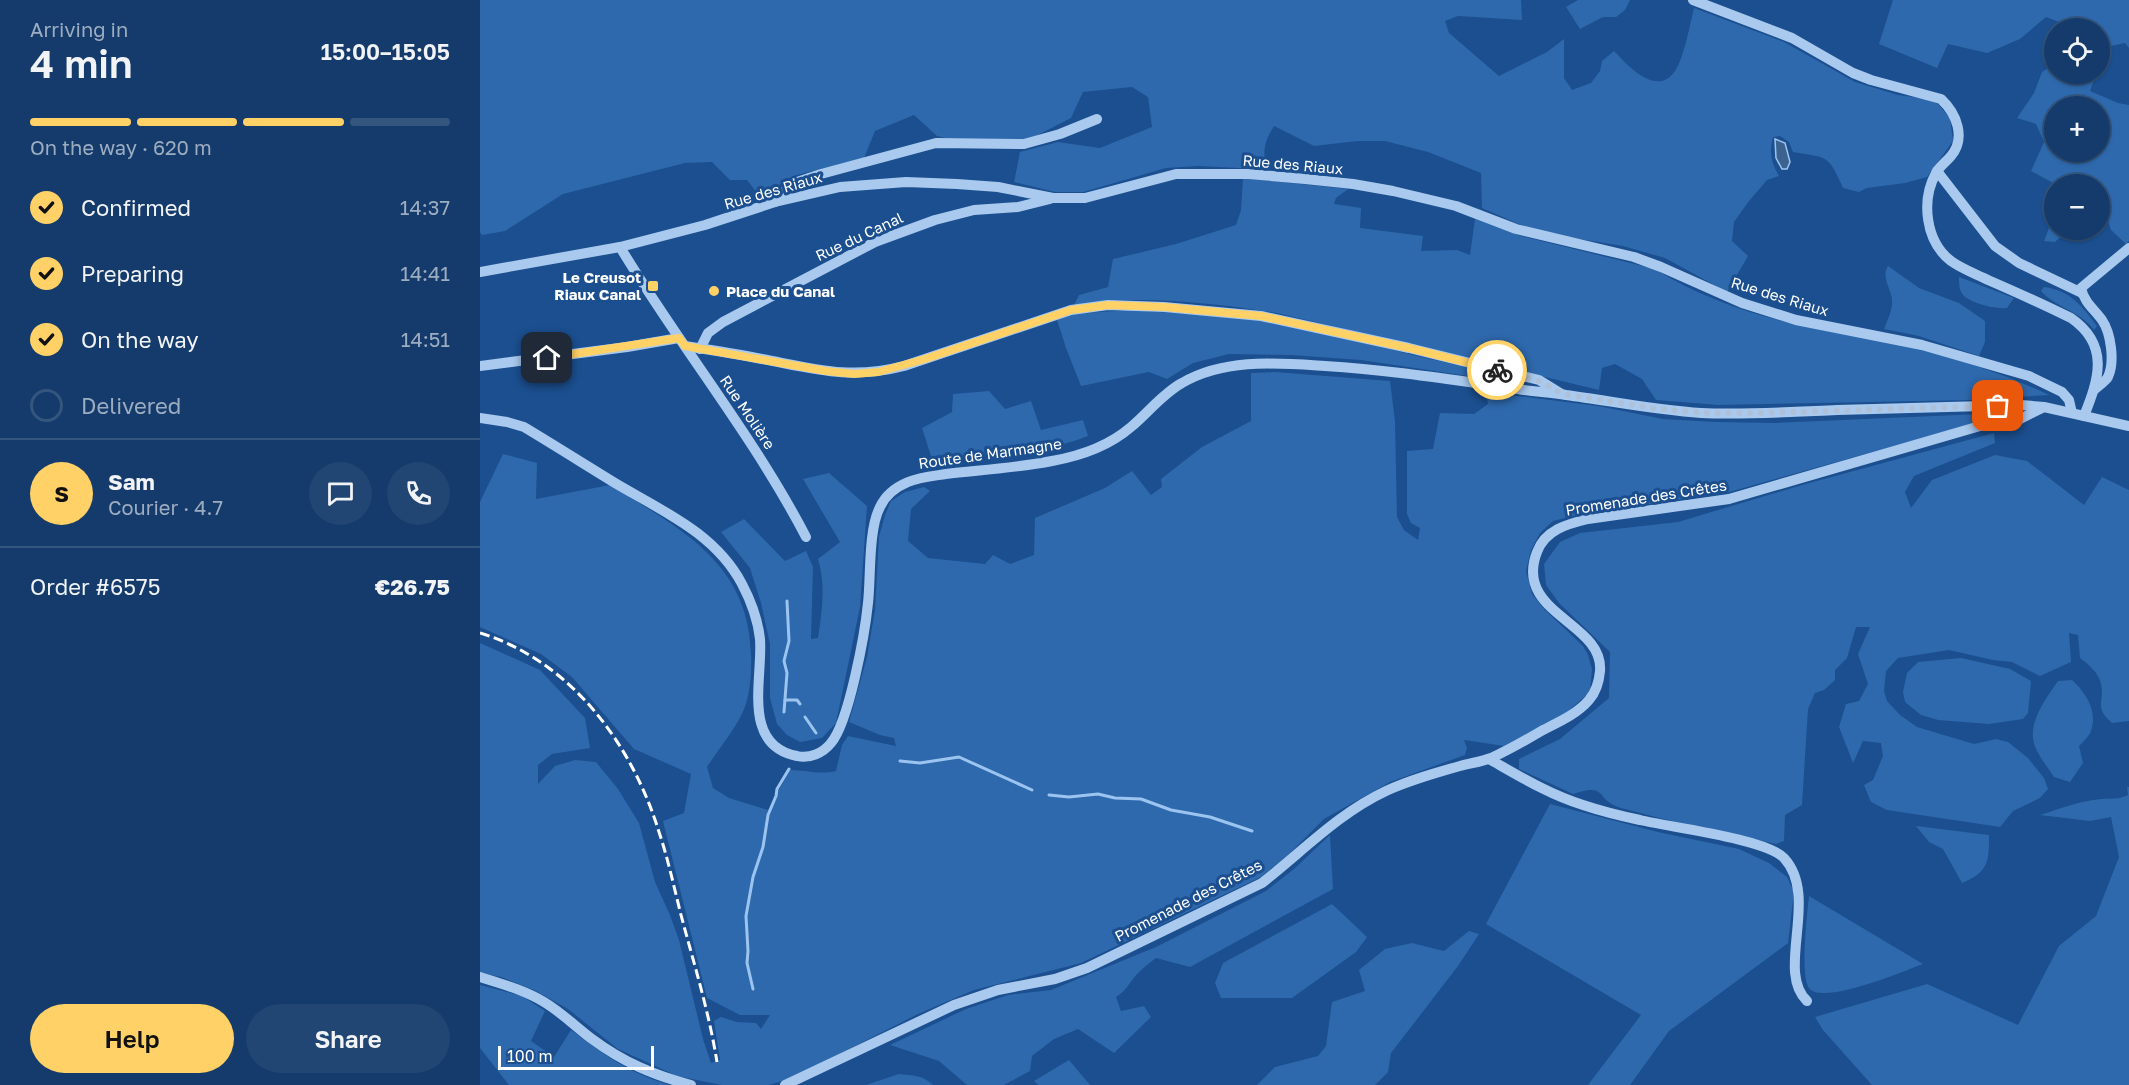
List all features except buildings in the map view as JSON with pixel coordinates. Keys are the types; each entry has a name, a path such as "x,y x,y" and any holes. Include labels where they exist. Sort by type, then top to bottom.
{"street":[{"path":"1693,0 1792,38 1853,73 1941,99 1953,114 1959,134 1952,155 1936,171 1929,188 1926,209 1932,234 1950,260 2071,318 2083,327 2098,351 2098,374 2084,416"},
{"path":"775,202 791,184 936,143 1024,144 1060,134 1097,119"},
{"path":"1936,171 1995,246 2019,263 2082,293"},
{"name":"Rue des Riaux","path":"480,272 620,247 705,225 775,202 840,187 906,182 998,187 1053,198 1085,198 1176,174 1249,174 1353,184 1393,191 1456,206 1516,229 1634,257 1742,303 1796,320 1922,345 2029,376 2062,392 2068,400 2072,413"},
{"name":"Rue du Canal","path":"700,349 708,333 723,322 875,242 935,220 974,210 1018,207 1053,198"},
{"name":"Rue Molière","path":"620,247 650,297 785,496 806,537"},
{"path":"2093,391 2108,377 2111,360 2109,338 2103,322 2082,297 2081,288 2129,248"},
{"path":"480,366 682,342 700,349 826,371 854,374 878,372 904,366 1071,310 1108,305 1164,307 1261,316 1409,348 1539,381 1563,394"},
{"name":"Route de Marmagne","path":"480,418 524,427 686,524 711,544 725,559 741,583 758,624 760,643 759,724 768,739 778,748 794,756 807,757 822,753 833,742 842,727 868,610 874,524 880,506 891,492 921,477 1017,467 1083,454 1106,444 1128,430 1180,384 1214,369 1241,365 1365,368 1703,413 2021,405 2044,407 2129,426"},
{"name":"Promenade des Crêtes","path":"785,1085 954,1005 998,990 1055,979 1087,968 1262,883 1338,819 1387,791 1427,776 1489,759 1568,718 1596,691 1601,663 1597,653 1584,636 1553,611 1538,594 1533,577 1533,562 1539,547 1552,532 1565,524 1729,499 1980,426 2020,419 2044,407"},
{"path":"1489,759 1528,781 1580,804 1641,821 1756,845 1782,856 1799,885 1795,962 1800,994 1807,1001"},
{"path":"480,977 526,993 546,1003 594,1040 651,1074 691,1085"}],"shaded area":[{"path":"480,0 1521,0 1522,20 1458,16 1445,21 1449,33 1499,76 1547,52 1564,39 1564,78 1572,90 1591,83 1600,71 1602,61 1614,51 1634,71 1651,80 1660,81 1668,78 1675,71 1681,58 1694,8 1784,42 1855,82 1898,95 1928,99 1937,103 1950,118 1953,141 1927,177 1905,183 1867,188 1859,192 1843,188 1830,163 1820,157 1793,152 1789,142 1780,136 1773,137 1772,157 1779,176 1767,180 1734,222 1732,241 1748,256 1727,292 1665,258 1623,246 1555,235 1521,225 1482,208 1481,173 1428,152 1385,141 1357,141 1314,146 1274,126 1264,153 1266,164 1260,169 1198,166 1166,168 1083,192 1055,192 1014,182 1020,152 1058,142 1100,148 1152,127 1148,97 1132,87 1083,92 1071,118 1026,141 956,141 937,136 914,115 875,131 864,158 793,176 760,197 747,180 730,180 712,162 685,163 563,194 505,231 482,235 480,232"},
{"path":"1578,0 1630,0 1625,10 1616,17 1603,17 1580,29 1566,7"},
{"path":"1893,0 2129,0 2129,48 2125,43 2110,46 2110,18 2046,17 2020,39 1987,53 1948,44 1937,68 1879,44"},
{"path":"2044,71 2044,84 2092,84 2090,91 2102,96 2044,96 2044,142 2036,124 2017,118 2034,93"},
{"path":"2110,100 2129,105 2129,241 2126,244 2110,227 2110,174 2044,174 2044,178 2031,171 2044,142 2044,162 2110,162"},
{"path":"1775,139 1785,143 1790,162 1787,169 1782,169 1776,158"},
{"path":"1243,178 1348,189 1336,198 1334,204 1361,208 1360,228 1423,236 1421,251 1457,250 1470,255 1475,219 1521,236 1655,269 1713,299 1754,313 1796,325 1892,342 1933,353 1967,363 2049,395 1972,400 1719,405 1656,400 1642,379 1615,364 1602,368 1599,390 1277,313 1176,301 1123,300 1074,305 1079,295 1108,287 1113,259 1176,244 1236,225 1241,210"},
{"path":"1888,266 1919,288 1959,303 1985,321 1985,342 1979,356 1919,336 1884,329 1892,305 1886,280"},
{"path":"1959,277 2014,298 2007,308 1978,304 1962,294"},
{"path":"2044,287 2061,292 2075,300 2097,326 2094,330 2082,318 2047,297 2041,291"},
{"path":"1129,310 1262,319 1473,369 1468,376 1361,360 1291,355 1229,354 1193,363 1167,379 1149,372 1081,386 1057,320 1071,314"},
{"path":"1275,372 1390,381 1395,421 1397,517 1404,530 1418,540 1420,528 1411,523 1407,514 1407,451 1433,449 1440,413 1474,414 1488,404 1486,392 1598,406 1663,419 1775,423 1980,414 1980,422 1729,492 1581,514 1553,521 1540,533 1531,550 1526,571 1532,594 1544,609 1583,646 1588,655 1592,669 1590,692 1567,712 1504,746 1464,740 1467,748 1465,755 1390,782 1324,819 1289,854 1261,877 1081,963 974,990 918,1014 790,1079 768,1085 722,1085 677,1076 618,1049 568,1009 534,990 501,977 480,973 480,643 540,670 585,718 590,748 552,754 538,765 538,784 555,766 575,760 596,762 618,789 639,823 655,882 679,940 711,1063 720,1060 714,1021 721,1017 737,1022 756,1023 761,1029 770,1015 740,1015 707,998 663,821 684,813 691,774 634,749 572,677 541,654 480,627 480,502 503,454 537,463 536,499 610,485 685,534 724,572 738,595 747,623 751,677 749,693 742,714 707,767 713,788 729,798 768,810 790,770 836,771 842,745 848,736 896,746 894,738 880,735 849,722 867,657 875,610 879,537 891,501 905,492 924,487 930,491 911,509 908,541 928,558 985,564 993,555 1010,564 1034,555 1035,518 1105,488 1132,471 1151,495 1162,487 1161,479 1202,447 1251,421 1251,373"},
{"path":"989,391 1005,409 1031,401 1041,430 1083,420 1088,436 1031,451 932,459 922,428 952,412 953,394"},
{"path":"1994,433 1995,443 1914,476 1905,492 1911,508 1932,480 1995,455 2027,461 2084,505 2102,477 2129,490 2129,721 2112,723 2106,717 2101,708 2100,680 2093,669 2080,658 2078,635 2069,633 2071,662 2040,676 2012,662 1949,650 1898,658 1886,671 1884,691 1887,701 1900,715 1917,727 1974,744 1996,739 2008,742 2028,758 2044,778 2048,789 2040,798 2013,811 2000,827 1887,810 1871,802 1864,785 1873,780 1883,756 1881,743 1863,741 1853,763 1839,727 1846,704 1859,701 1868,684 1858,654 1870,627 1856,627 1847,658 1835,670 1835,680 1824,690 1815,693 1808,709 1802,805 1785,815 1784,841 1776,844 1621,808 1607,801 1597,791 1573,794 1519,769 1519,759 1560,739 1609,698 1610,652 1559,603 1546,585 1544,564 1560,542 1580,533 1678,522 1802,485"},
{"path":"829,473 867,506 860,607 836,723 822,738 800,742 787,735 777,724 770,698 770,644 761,603 750,568 721,532 744,519 785,561 806,551 813,567 811,639 818,638 823,588 818,559 840,542 803,479"},
{"path":"1961,658 2010,669 2031,681 2028,713 2023,719 1989,724 1938,720 1921,715 1905,702 1903,692 1907,673 1918,662"},
{"path":"2072,680 2089,703 2093,724 2091,731 2079,746 2083,763 2070,782 2054,777 2036,748 2033,730 2041,708 2058,681"},
{"path":"2127,787 2129,787 2129,1085 1872,1085 1823,1030 1815,1017 1927,984 2018,1025 2059,946 2096,916 2119,857 2111,817 2090,821 2040,815 2085,801 2124,797 2128,795"},
{"path":"1550,804 1658,832 1739,849 1769,863 1787,877 1794,892 1788,943 1669,1031 1630,1085 1588,1085 1641,1015 1486,924"},
{"path":"1916,826 1989,835 1986,865 1978,875 1962,883 1943,849 1929,842"},
{"path":"1330,835 1333,889 1190,967 1156,958 1141,970 1116,997 1121,1011 1144,1006 1151,1017 1114,1053 1078,1029 1054,1039 1032,1056 1030,1071 1004,1085 967,1085 939,1061 890,1045 966,1009 1008,995 1051,990 1156,947 1266,891 1294,869"},
{"path":"1809,896 1923,964 1846,990 1830,993 1817,992 1809,988 1806,981 1805,958"},
{"path":"1332,904 1367,937 1356,952 1292,998 1221,998 1215,983 1223,963"},
{"path":"1469,931 1479,934 1458,966 1391,1053 1388,1072 1375,1085 1257,1085 1275,1067 1318,1056 1326,1046 1332,1002 1365,991 1359,970 1385,949 1412,943 1444,951"},
{"path":"480,985 522,996 545,1011 531,1041 554,1057 571,1030 629,1069 670,1085 509,1085 480,1048"},
{"path":"1069,1060 1090,1085 1038,1085 1034,1081"},
{"path":"899,1074 922,1078 933,1085 866,1085"}],"waterway":[{"path":"784,712 787,673 784,661 789,641 787,601"},
{"path":"785,700 797,700 800,704"},
{"path":"805,717 816,733"},
{"path":"900,761 920,763 959,757 1032,790"},
{"path":"753,989 747,963 746,916 753,877 763,847 768,815 777,789 789,769"},
{"path":"1049,795 1069,797 1098,794 1115,798 1141,799 1171,810 1210,817 1252,831"}],"railway":[{"path":"480,633 513,646 543,664 570,685 594,710 632,768 647,799 665,852 706,1006 717,1062"}],"way so far":[{"path":"1497,370 1539,381 1563,394 1652,408 1703,413 1998,406"}],"place":[{"name":"Le Creusot Riaux Canal","path":"653,286"},
{"name":"Place du Canal","path":"714,291"}],"route":[{"path":"547,358 679,338 685,346 826,371 854,374 878,372 904,366 1071,310 1108,305 1164,307 1261,316 1409,348 1497,370"}]}
